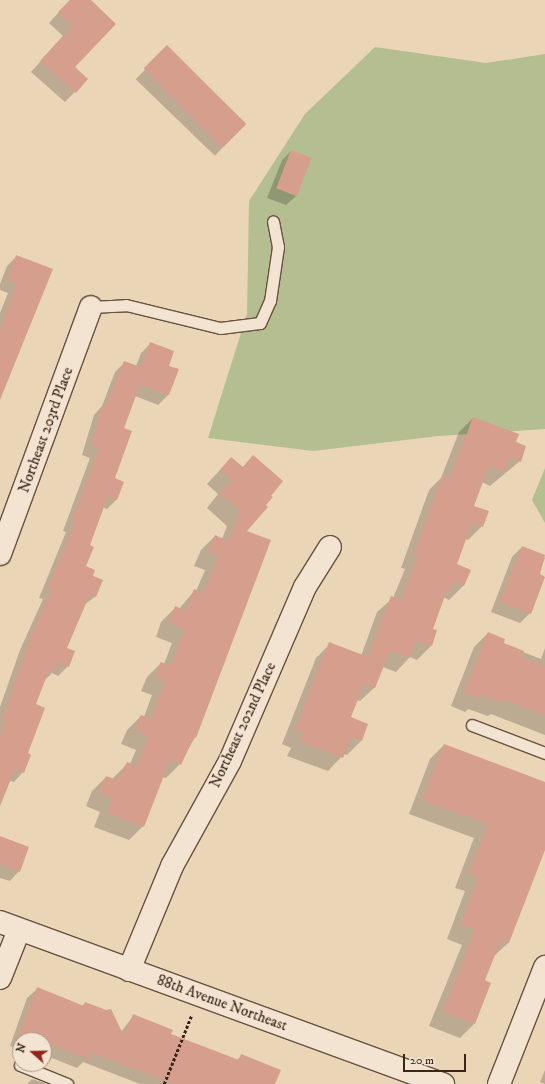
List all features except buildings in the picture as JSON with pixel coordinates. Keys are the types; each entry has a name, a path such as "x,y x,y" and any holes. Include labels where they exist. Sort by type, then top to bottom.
{"street":[{"name":"Northeast 203rd Place","path":"0,554 91,306"},
{"name":"Northeast 202nd Place","path":"129,970 172,866 230,761 305,587 330,547"},
{"name":"88th Avenue Northeast","path":"9,926 443,1084"},
{"path":"0,978 9,926"},
{"path":"499,1084 545,967"}],"lane":[{"path":"91,306 126,306 220,328 260,323 270,301 278,247 273,221"},
{"path":"472,725 545,753"},
{"path":"38,1072 68,1084"}],"path":[{"path":"164,1084 199,995"}],"green space":[{"path":"375,47 486,63 545,54 545,429 439,436 313,451 208,438 247,314 249,201 305,114"},
{"path":"545,468 545,523 532,500"}]}
